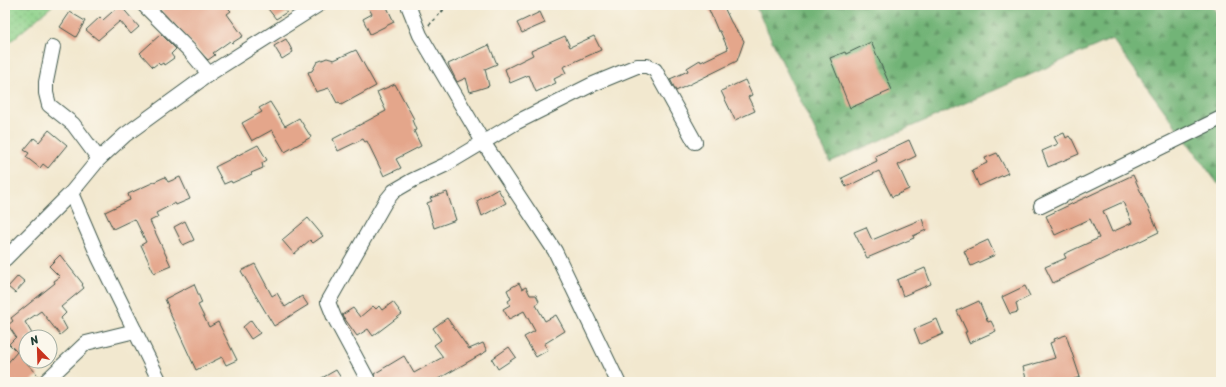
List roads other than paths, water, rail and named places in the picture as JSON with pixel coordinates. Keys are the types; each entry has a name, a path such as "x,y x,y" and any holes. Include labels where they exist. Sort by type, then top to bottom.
{"street":[{"path":"144,5 177,37 209,74"},
{"path":"5,258 71,193 99,159 125,135 209,74 318,5"},
{"path":"408,5 420,35 483,142 555,251 618,382"},
{"path":"53,47 46,82 46,93 49,105 73,124 99,159"},
{"path":"369,382 334,317 328,302 385,202 394,191 517,122 585,88 637,66 647,66 656,70 695,142"},
{"path":"1041,206 1221,118"},
{"path":"71,193 100,258 160,382"},
{"path":"45,382 86,343 135,331"}]}
